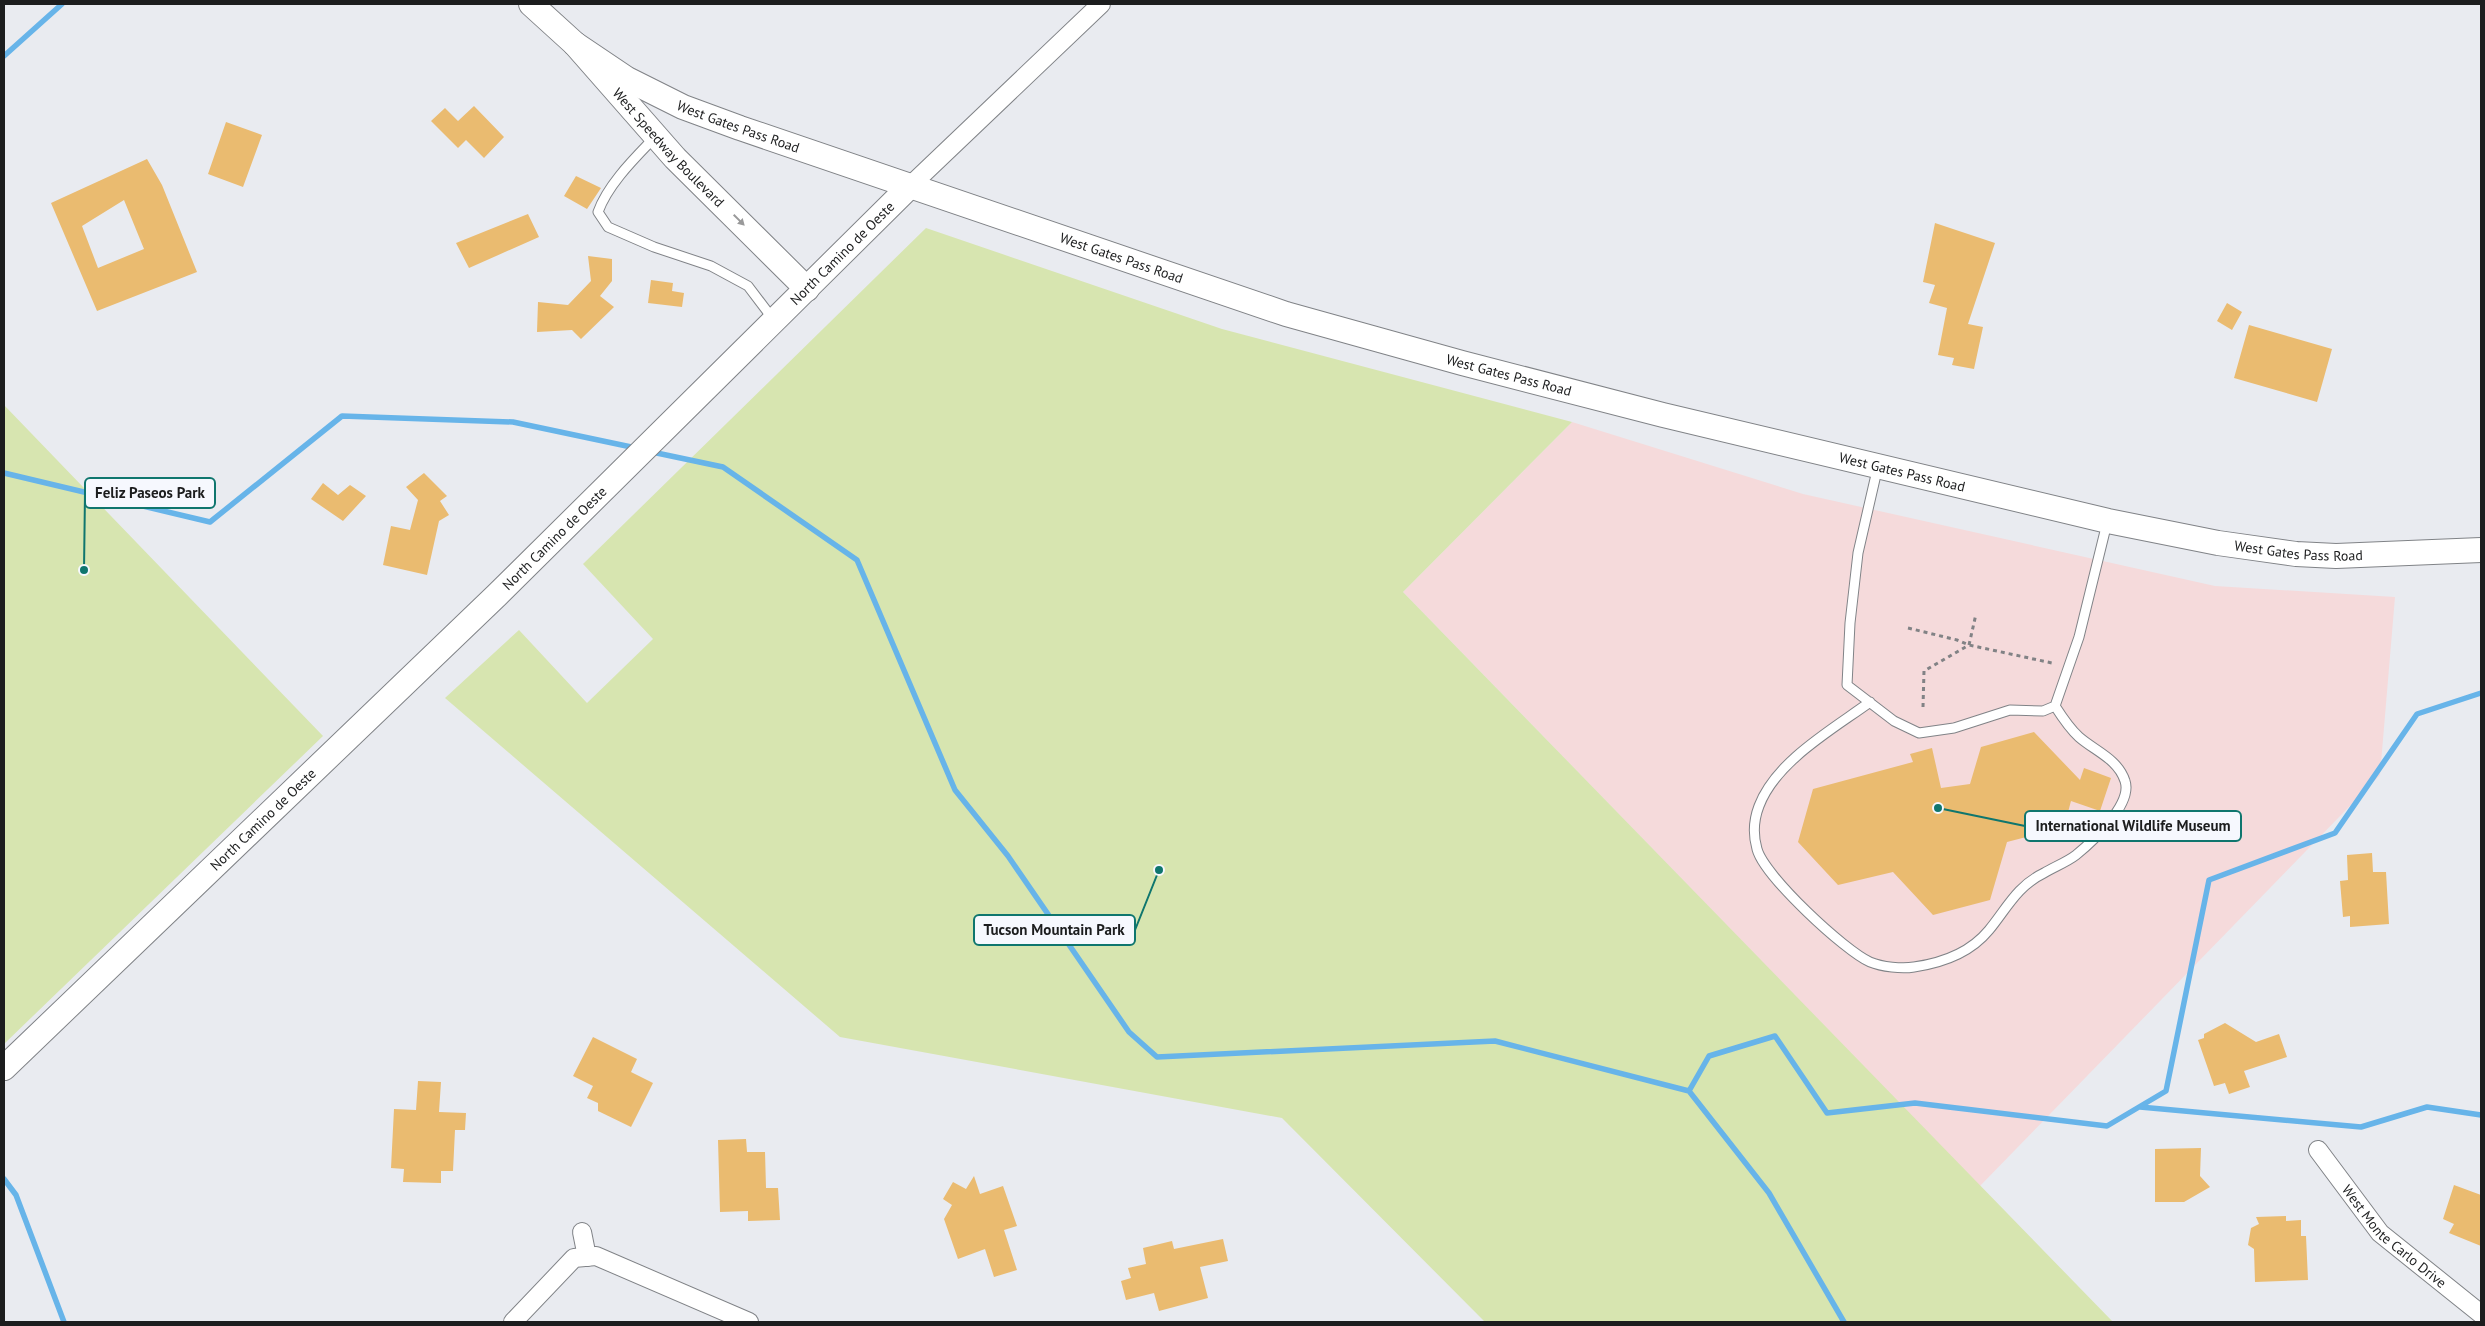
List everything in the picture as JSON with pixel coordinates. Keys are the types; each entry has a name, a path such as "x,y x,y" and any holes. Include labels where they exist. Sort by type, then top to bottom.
{"main road":[{"name":"West Speedway Boulevard","path":"531,4 575,44 656,137 807,289"},
{"name":"West Gates Pass Road","path":"575,44 627,79 683,107 909,188 1286,314 1462,363 1653,413 2108,521 2218,543 2296,554 2336,556 2481,550"},
{"name":"North Camino de Oeste","path":"4,1068 496,596 909,188"}],"street":[{"name":"North Camino de Oeste","path":"909,188 1101,4"},
{"name":"West Monte Carlo Drive","path":"2318,1150 2380,1233 2481,1314"},
{"path":"582,1232 587,1257"},
{"path":"513,1322 574,1258 596,1256 619,1264 749,1322"}],"lane":[{"path":"656,137 636,157 602,202 598,212 608,227 654,247 711,266 748,286 774,321"},
{"path":"1878,466 1858,553 1850,623 1847,685 1894,721 1919,733 1954,728 2010,710 2042,711 2055,706 2079,637 2108,521"},
{"path":"1870,702 1794,756 1776,778 1759,805 1754,826 1758,851 1775,880 1830,932 1870,962 1894,967 1913,968 1945,960 1969,949 1988,931 2007,904 2030,879 2075,856 2112,820 2127,792 2125,780 2109,758 2081,739 2068,727 2055,706"}],"path":[{"path":"1923,708 1924,671 1969,645 1976,614"},
{"path":"1908,628 1957,640 1969,645 2052,663"}],"shaded area":[{"path":"1572,422 1803,494 2215,586 2395,597 2380,775 1980,1186 1403,592"}],"green space":[{"path":"926,228 1222,329 1572,422 1403,592 2113,1322 1485,1322 1282,1118 840,1037 445,698 519,630 587,703 653,639 583,564"},
{"path":"4,405 323,736 4,1044"}],"building":[{"path":"474,106 504,137 484,158 466,140 458,148 431,121 445,108 458,121"},
{"path":"226,122 262,135 243,187 208,174"},
{"path":"147,159 162,185 197,272 97,311 51,203","holes":["124,200 144,249 98,268 82,226"]},
{"path":"576,176 601,188 587,209 564,196"},
{"path":"528,214 539,237 469,268 456,243"},
{"path":"1935,223 1995,243 1968,324 1983,327 1974,369 1952,365 1954,358 1938,355 1947,308 1929,303 1935,285 1923,282"},
{"path":"588,256 612,259 612,281 600,296 614,307 581,339 572,330 537,332 538,302 568,305 591,281"},
{"path":"651,280 673,283 672,291 684,293 682,307 648,303"},
{"path":"2227,303 2242,312 2232,330 2217,321"},
{"path":"2249,325 2332,349 2317,402 2234,378"},
{"path":"424,473 447,496 440,501 449,515 439,521 427,575 383,565 391,526 410,530 418,500 406,487"},
{"path":"323,483 338,495 350,485 366,496 343,521 311,499"},
{"path":"2034,732 2080,780 2084,768 2111,778 2100,811 2071,801 2064,827 2007,842 1990,900 1933,915 1893,872 1838,885 1798,842 1813,789 1913,762 1910,754 1932,748 1941,788 1970,784 1981,747"},
{"path":"2372,853 2373,872 2386,872 2389,924 2350,927 2350,916 2343,917 2340,881 2348,880 2347,855"},
{"path":"2225,1023 2256,1042 2279,1034 2287,1057 2244,1071 2250,1087 2229,1094 2225,1083 2214,1086 2198,1040 2204,1038 2204,1034"},
{"path":"593,1037 637,1059 631,1072 653,1083 631,1127 598,1111 598,1103 587,1098 593,1086 573,1076"},
{"path":"418,1081 441,1082 439,1112 466,1113 465,1130 455,1130 453,1171 441,1171 441,1183 403,1182 404,1169 391,1168 394,1109 416,1110"},
{"path":"746,1139 747,1152 765,1152 766,1188 778,1188 780,1220 748,1221 748,1211 720,1212 718,1140"},
{"path":"2201,1148 2200,1176 2210,1187 2184,1202 2155,1202 2155,1149"},
{"path":"974,1176 980,1194 1003,1186 1017,1226 1004,1230 1017,1270 994,1277 985,1249 958,1259 944,1219 952,1205 943,1199 953,1182 966,1189"},
{"path":"2454,1185 2481,1195 2481,1246 2449,1233 2454,1224 2443,1219"},
{"path":"2286,1216 2286,1221 2301,1220 2301,1236 2306,1236 2308,1280 2255,1282 2254,1249 2248,1245 2251,1228 2259,1224 2256,1217"},
{"path":"1223,1239 1228,1261 1200,1267 1208,1298 1159,1311 1154,1293 1126,1300 1121,1281 1131,1278 1128,1268 1146,1264 1143,1248 1172,1241 1174,1249"}],"waterway":[{"path":"4,56 62,4"},
{"path":"4,473 210,522 342,416 513,422 636,448"},
{"path":"652,452 723,467 857,560 955,790 1008,856 1129,1032 1157,1057 1495,1041 1689,1091 1769,1193 1844,1322"},
{"path":"1689,1091 1709,1056 1775,1036 1827,1113 1915,1103 2107,1126 2166,1091 2209,880 2335,833 2417,714 2481,693"},
{"path":"2140,1107 2361,1127 2427,1107 2481,1115"},
{"path":"4,1179 16,1195 64,1322"}],"place":[{"name":"Feliz Paseos Park","path":"84,570"},
{"name":"International Wildlife Museum","path":"1938,808"},
{"name":"Tucson Mountain Park","path":"1159,870"}]}
